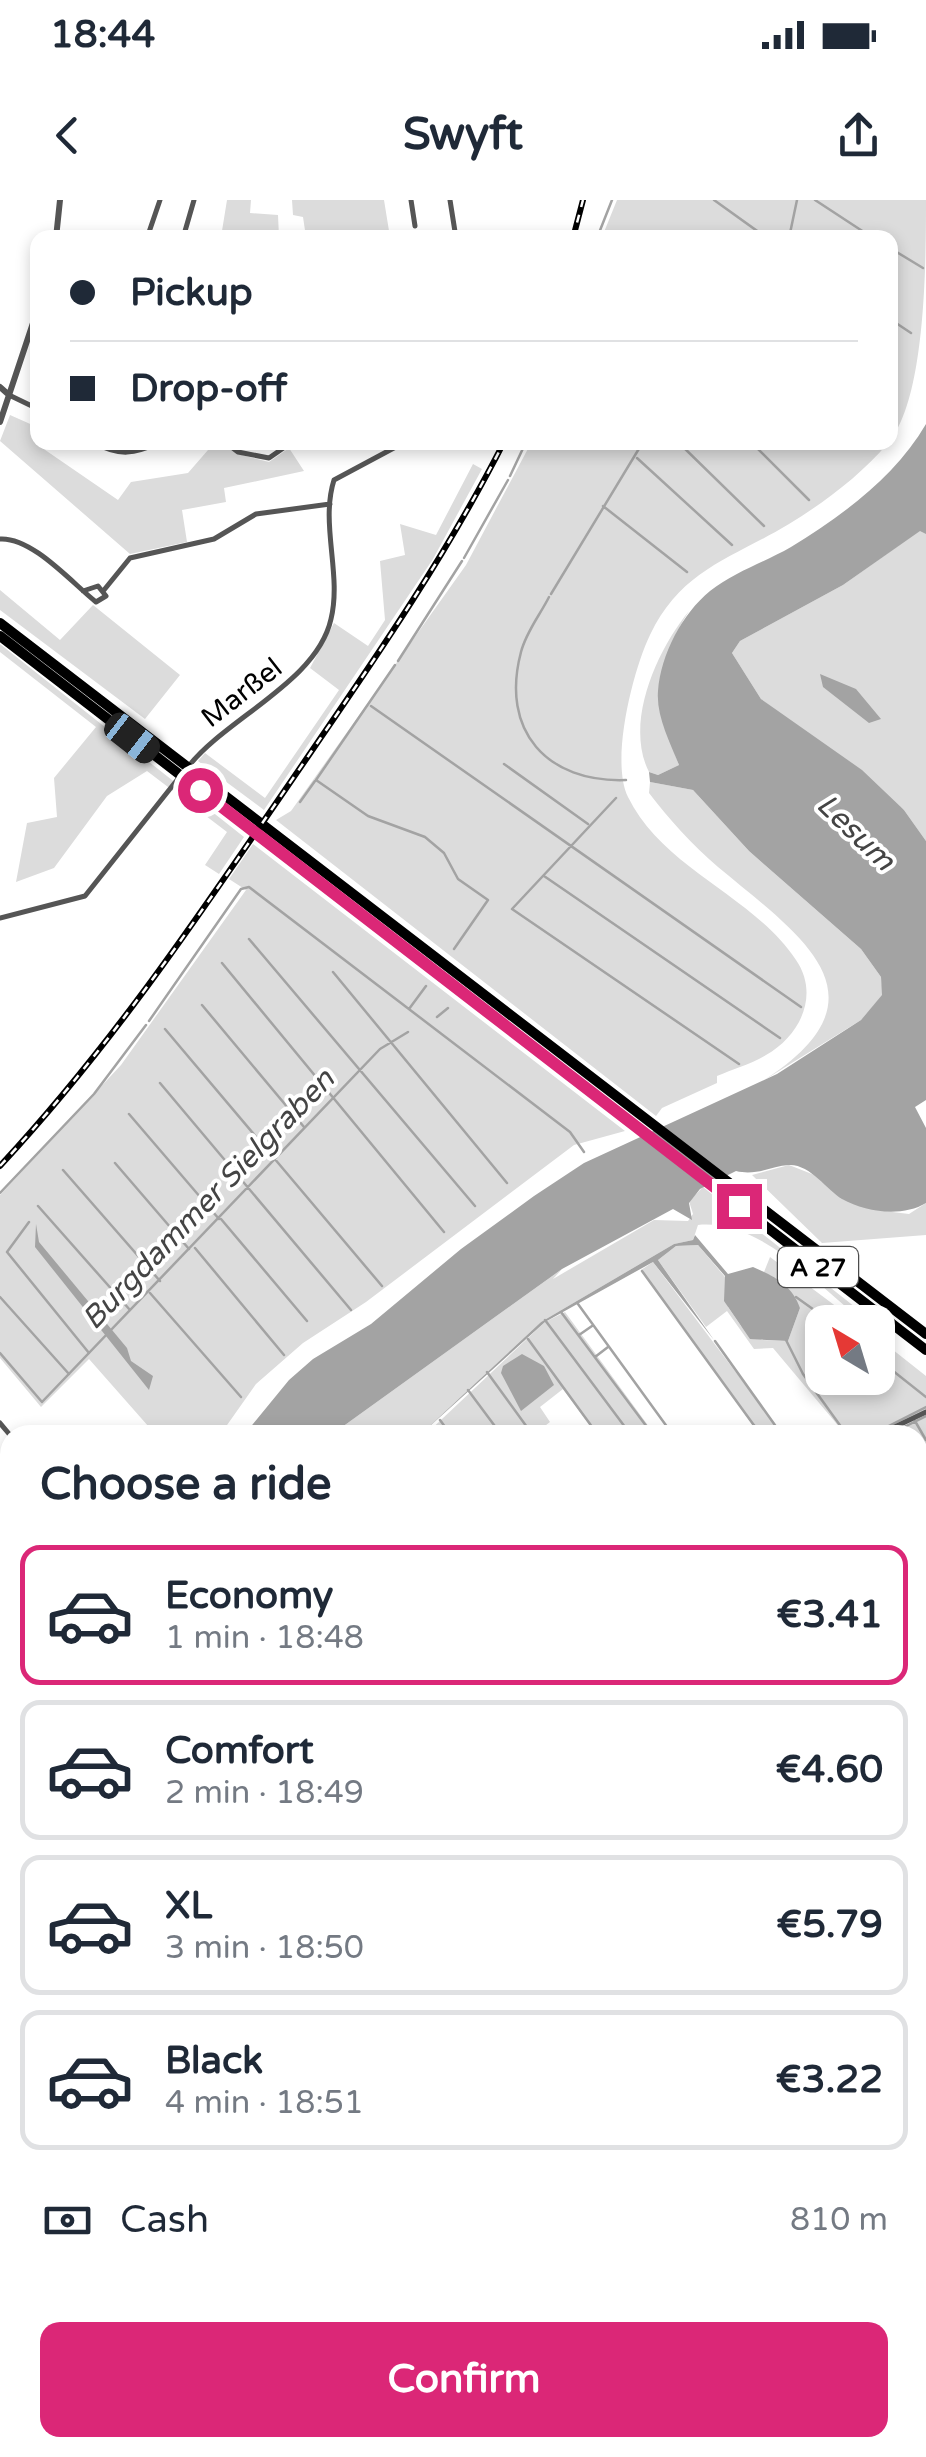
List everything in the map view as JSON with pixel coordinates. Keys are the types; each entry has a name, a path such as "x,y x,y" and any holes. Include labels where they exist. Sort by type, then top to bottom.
{"highway":[{"name":"A 27","path":"0,623 188,765 255,823 262,837 926,1350"},
{"name":"A 27","path":"0,636 180,775 255,823 270,827 926,1334"}],"street":[{"path":"57,230 60,200"},
{"path":"150,230 160,200"},
{"path":"185,230 194,200"},
{"path":"411,200 415,226"},
{"path":"450,200 455,230"},
{"path":"0,422 30,332"},
{"path":"0,390 30,405"},
{"path":"108,450 132,455 143,450"},
{"path":"235,450 269,458 280,450"},
{"path":"0,539 21,543 99,602 130,558 214,539 256,514 330,504 334,480 342,472 388,450"},
{"name":"Marßel","path":"0,918 84,896 214,735 247,714 306,665 331,622 330,504"},
{"path":"83,592 98,586 104,590"},
{"path":"899,1425 926,1412"}],"shaded area":[{"path":"227,200 251,200 250,213 278,215 279,230 222,230"},
{"path":"292,200 384,200 389,230 305,230 303,217 293,215"},
{"path":"617,200 926,200 924,290 917,360 911,392 898,426 898,230 605,230"},
{"path":"10,415 30,424 30,450 45,450 118,500 131,482 188,473 208,450 232,450 269,462 290,450 304,471 224,488 226,502 182,510 187,542 130,554 0,441"},
{"path":"527,450 882,450 816,507 693,580 663,613 643,651 623,739 621,761 628,797 663,844 778,938 796,960 806,987 803,1014 778,1047 717,1076 717,1083 662,1108 656,1116 276,820 291,811 466,565"},
{"path":"473,464 482,469 433,559 264,810 198,761 205,753 265,798 339,690 310,668 334,623 368,646 385,620 380,561 405,555 400,524 436,535"},
{"path":"926,526 926,841 904,810 761,699 732,653 740,641 843,585"},
{"path":"0,590 60,640 93,605 180,675 145,719 0,610"},
{"path":"689,611 670,649 663,686 666,725 679,765 658,775 649,772 642,753 642,710 656,666"},
{"path":"0,644 244,837 219,874 205,865 227,832 147,771 107,796 54,868 16,882 27,823 57,817 54,778 96,727 0,652"},
{"path":"650,782 693,790 749,851 861,949 881,977 883,995 861,1020 758,1084 800,1053 822,1024 829,996 822,970 779,918 681,832 649,793"},
{"path":"253,844 625,1131 574,1145 366,1302 303,1343 256,1384 227,1425 147,1425 89,1359 41,1407 0,1358 0,1195 121,1065 246,890 229,879"},
{"path":"789,1165 817,1176 843,1199 876,1210 909,1214 926,1203 926,1235 822,1243 752,1175"},
{"path":"703,1187 852,1305 844,1305 766,1244 721,1226 698,1225 693,1240 674,1244 541,1322 431,1425 345,1425 562,1269 553,1279 654,1220 688,1221 693,1214 689,1201"},
{"path":"698,1245 725,1277 728,1307 741,1326 762,1340 788,1341 800,1308 785,1284 764,1272 770,1257 834,1305 805,1305 805,1386 773,1348 754,1349 727,1311 706,1327 658,1260 676,1246"},
{"path":"653,1262 775,1425 753,1425 641,1270"},
{"path":"565,1312 648,1425 590,1425 563,1389 540,1407 550,1422 546,1425 436,1425 545,1322"},
{"path":"895,1351 926,1376 926,1410 895,1425 838,1425 812,1395 895,1395"},
{"path":"926,1417 926,1425 909,1425"}],"water":[{"name":"Lesum","path":"926,424 926,534 920,531 843,585 740,641 732,653 761,699 862,770 904,810 926,841 926,1100 915,1107 926,1128 926,1203 896,1212 874,1210 842,1199 797,1166 736,1171 700,1189 689,1203 692,1220 673,1209 562,1269 345,1425 252,1425 289,1380 313,1359 371,1324 461,1249 534,1196 584,1163 777,1074 861,1020 882,995 881,977 861,949 749,851 693,790 650,782 649,772 658,775 679,765 661,719 658,691 668,649 690,611 719,584 791,547 848,508 884,478"},
{"path":"820,674 856,689 881,719 869,723 823,687"},
{"path":"36,1224 39,1242 127,1348 131,1361 153,1376 149,1390 35,1247"},
{"path":"695,1235 728,1274 753,1267 787,1287 800,1308 788,1341 750,1339 724,1301 725,1276 698,1245 676,1246 658,1260 714,1340 653,1262 545,1322 431,1425 541,1322 674,1244 693,1240"},
{"path":"522,1354 544,1366 554,1385 521,1411 501,1373 503,1366"}],"waterway":[{"path":"600,230 612,200"},
{"path":"714,200 756,230"},
{"name":"Burgdammer Sielgraben","path":"791,230 797,200"},
{"path":"815,200 861,230"},
{"path":"898,253 923,268"},
{"path":"898,324 911,333"},
{"path":"510,476 522,450"},
{"name":"Burgdammer Sielgraben","path":"551,594 638,450"},
{"path":"686,450 764,526"},
{"path":"759,450 809,500"},
{"path":"637,458 732,545"},
{"path":"464,558 508,480"},
{"path":"603,506 687,572"},
{"path":"398,661 462,561"},
{"name":"Burgdammer Sielgraben","path":"549,597 521,652 517,706 524,728 536,747 553,762 598,779 626,780"},
{"path":"395,665 316,780 368,816 425,837 444,853 458,879 488,900 454,949"},
{"path":"371,706 801,1007"},
{"path":"504,764 588,824"},
{"path":"300,802 315,781"},
{"path":"616,798 512,909 739,1064"},
{"path":"544,876 780,1038"},
{"path":"149,1021 241,889 249,887 570,1132 584,1152"},
{"name":"Burgdammer Sielgraben","path":"249,939 475,1206"},
{"name":"Burgdammer Sielgraben","path":"222,963 444,1232"},
{"path":"333,972 507,1183"},
{"path":"409,1009 426,986"},
{"path":"202,1005 304,1127"},
{"name":"Burgdammer Sielgraben","path":"437,1017 448,1008"},
{"path":"0,1193 94,1094 146,1025"},
{"name":"Burgdammer Sielgraben","path":"165,1029 382,1286"},
{"name":"Burgdammer Sielgraben","path":"0,1353 42,1402 380,1049 408,1032"},
{"path":"160,1083 351,1310"},
{"path":"129,1114 219,1219"},
{"path":"115,1163 189,1249"},
{"path":"63,1170 160,1281"},
{"path":"38,1206 130,1310"},
{"path":"221,1219 307,1321"},
{"path":"29,1222 7,1252 89,1353"},
{"path":"195,1248 284,1355"},
{"path":"642,1271 754,1425"},
{"path":"150,1293 241,1397"},
{"path":"0,1297 69,1374"},
{"path":"796,1297 807,1305"},
{"path":"578,1304 666,1425"},
{"path":"561,1312 646,1425"},
{"path":"545,1320 624,1425"},
{"path":"579,1335 592,1326"},
{"path":"528,1339 591,1425"},
{"path":"786,1340 803,1374 840,1425"},
{"path":"715,1341 775,1425"},
{"path":"595,1357 608,1347"},
{"path":"487,1372 525,1425"},
{"path":"895,1372 926,1397"},
{"path":"468,1390 494,1425"},
{"path":"891,1425 926,1407"},
{"path":"908,1425 926,1416"},
{"path":"440,1420 444,1425"},
{"path":"915,1421 917,1425"}],"railway":[{"path":"575,230 583,200"},
{"path":"0,1166 115,1030 217,888 400,620 500,450"}],"route":[{"path":"200,790 739,1206"}]}
